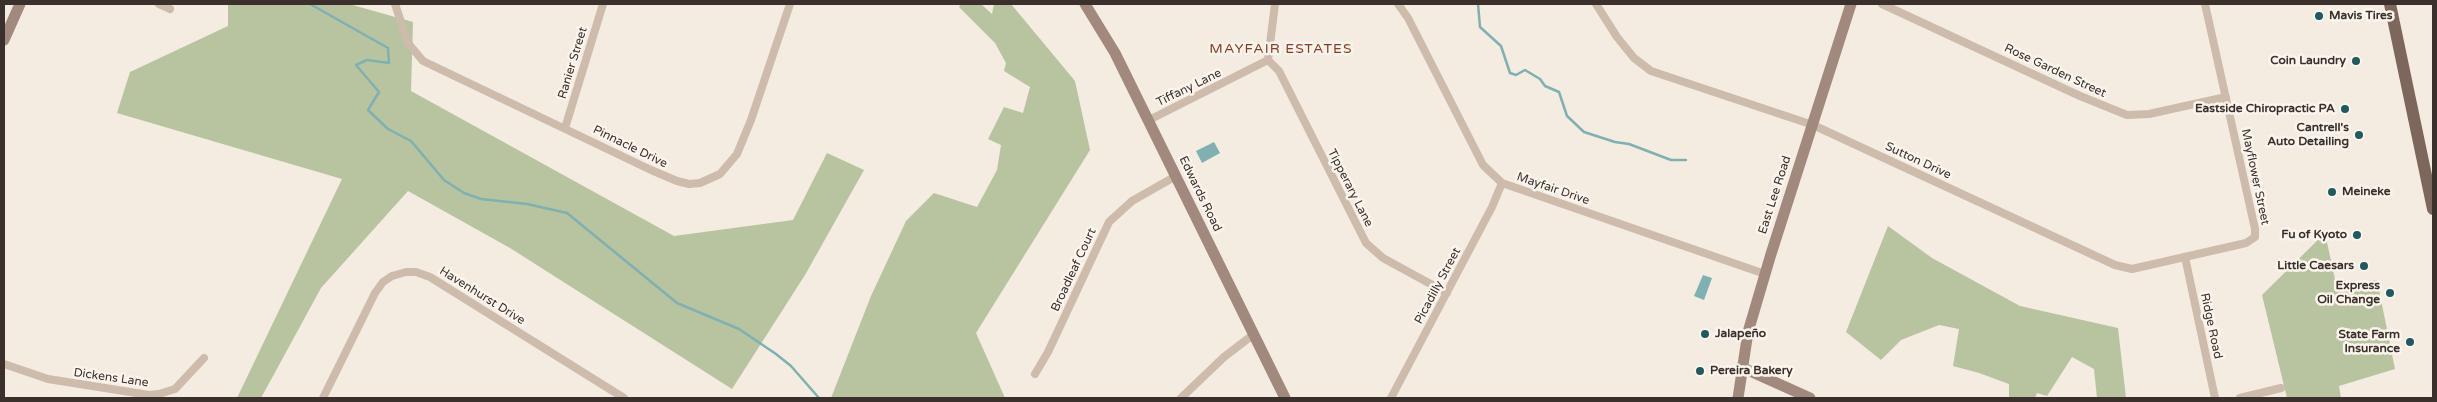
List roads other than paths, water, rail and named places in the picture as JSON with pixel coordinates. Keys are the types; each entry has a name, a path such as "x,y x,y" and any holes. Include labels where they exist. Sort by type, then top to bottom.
{"main road":[{"path":"2390,4 2433,209"}],"street":[{"path":"4,40 20,4"},
{"path":"159,4 170,9"},
{"name":"Pinnacle Drive","path":"395,4 408,43 424,61 677,182 689,184 711,179 730,165 742,144 790,4"},
{"name":"Ranier Street","path":"565,128 603,4"},
{"name":"Edwards Road","path":"1085,4 1115,53 1285,398"},
{"path":"1268,60 1275,4"},
{"name":"Mayfair Drive","path":"1398,4 1408,18 1483,165 1502,183 1765,274"},
{"name":"Sutton Drive","path":"1596,4 1617,37 1634,58 1646,68 1813,125 2114,265 2132,269 2246,244 2255,237"},
{"name":"East Lee Road","path":"1738,398 1741,367 1748,332 1851,4"},
{"name":"Rose Garden Street","path":"1882,4 2080,96 2127,115 2149,114 2226,97"},
{"name":"Mayflower Street","path":"2205,4 2255,228 2255,237"},
{"name":"Tiffany Lane","path":"1149,120 1268,60"},
{"name":"Tipperary Lane","path":"1268,60 1279,71 1366,242 1383,258 1447,293"},
{"name":"Broadleaf Court","path":"1035,374 1048,352 1109,222 1132,201 1176,176"},
{"name":"Picadilly Street","path":"1391,398 1492,207 1502,183"},
{"name":"Ridge Road","path":"2185,257 2215,398"},
{"name":"Havenhurst Drive","path":"324,398 375,293 388,279 406,272 416,272 430,277 622,398"},
{"path":"1181,398 1224,357 1254,334"},
{"name":"Dickens Lane","path":"4,364 55,381 148,395 160,394 175,388 204,358"},
{"path":"1741,367 1810,398"},
{"path":"2240,398 2281,388"}],"water":[{"path":"1214,142 1220,153 1202,163 1196,151"},
{"path":"1703,275 1712,278 1704,300 1694,296"}],"waterway":[{"path":"310,4 388,48 389,63 367,60 356,65 379,92 368,110 388,129 411,141 444,180 464,193 481,199 527,204 567,213 677,303 739,329 776,354 791,366 819,398"},
{"path":"1478,4 1480,27 1501,46 1510,73 1516,75 1525,70 1540,79 1545,86 1559,92 1567,116 1584,132 1615,142 1629,144 1671,160 1686,160"}],"place":[{"name":"Mavis Tires","path":"2319,16"},
{"name":"Coin Laundry","path":"2356,61"},
{"name":"Eastside Chiropractic PA","path":"2345,109"},
{"name":"Cantrell's Auto Detailing","path":"2359,135"},
{"name":"Meineke","path":"2332,192"},
{"name":"Fu of Kyoto","path":"2357,235"},
{"name":"Little Caesars","path":"2364,266"},
{"name":"Express Oil Change","path":"2390,293"},
{"name":"Jalapeño","path":"1705,334"},
{"name":"State Farm Insurance","path":"2410,342"},
{"name":"Pereira Bakery","path":"1700,371"}],"district":[{"name":"MAYFAIR ESTATES","path":"1281,49"}]}
